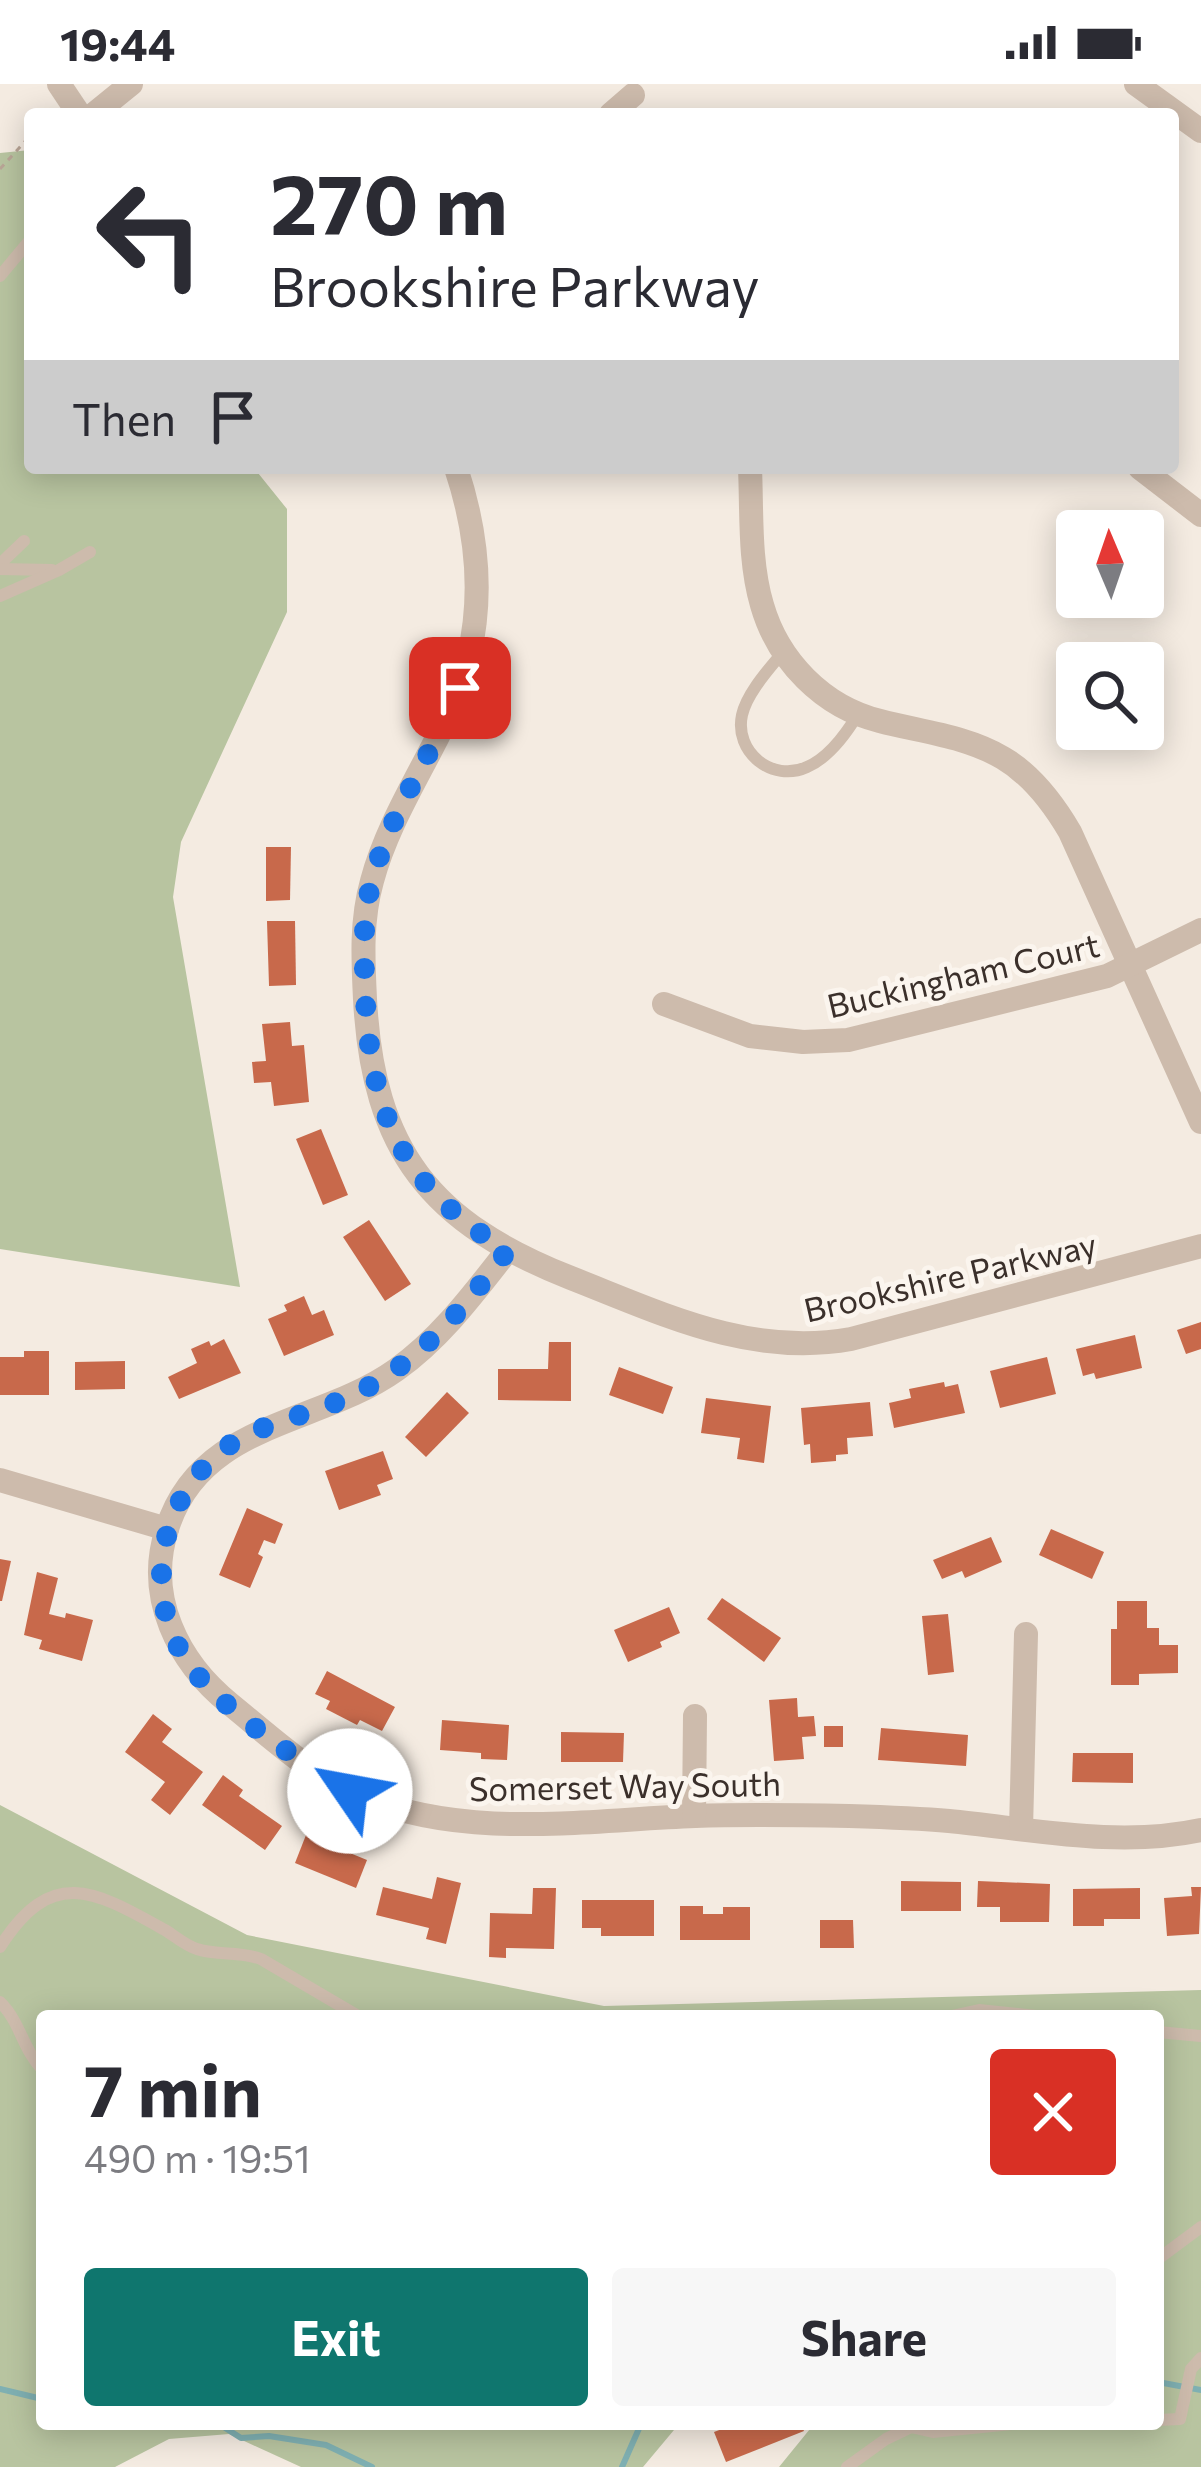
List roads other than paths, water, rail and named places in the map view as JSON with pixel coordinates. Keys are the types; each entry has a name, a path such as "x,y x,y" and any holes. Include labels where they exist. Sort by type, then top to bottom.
{"street":[{"path":"101,108 131,84"},
{"path":"1136,84 1169,108"},
{"path":"618,108 633,95"},
{"name":"Brookshire Parkway","path":"458,474 474,535 477,616 460,688 390,830 372,879 364,936 371,1058 384,1112 405,1157 448,1210 507,1251 715,1331 791,1346 851,1339 1201,1246"},
{"path":"750,474 755,574 762,607 783,652 819,690 857,714 965,741 1004,758 1050,801 1070,832 1201,1122"},
{"path":"1148,474 1201,514"},
{"name":"Buckingham Court","path":"664,1004 750,1036 803,1042 848,1040 1107,976 1201,930"},
{"name":"Somerset Way South","path":"507,1251 439,1333 399,1368 342,1400 271,1425 224,1449 189,1486 166,1529 162,1594 173,1634 207,1686 350,1791 412,1814 461,1822 875,1817 1126,1837 1201,1830"},
{"path":"0,1480 166,1529"},
{"path":"1021,1829 1026,1634"},
{"path":"694,1816 695,1716"}],"lane":[{"path":"0,276 24,247"},
{"path":"0,566 24,541"},
{"path":"0,596 90,552"},
{"path":"0,566 59,571"},
{"path":"783,652 742,712 743,739 755,758 779,771 812,766 857,714"},
{"path":"0,1948 37,1906 51,1898 65,1893 101,1895 196,1949 261,1959 348,2010"},
{"path":"0,2002 14,2017 36,2062"},
{"path":"1164,2033 1201,2036"},
{"path":"1164,2255 1201,2227"},
{"path":"1164,2420 1176,2421 1193,2362 1201,2358"},
{"path":"847,2467 905,2430"}],"waterway":[{"path":"1164,2383 1201,2390"},
{"path":"0,2389 36,2398"},
{"path":"228,2430 241,2438 269,2436 326,2445 372,2467"},
{"path":"622,2467 638,2430"}]}
